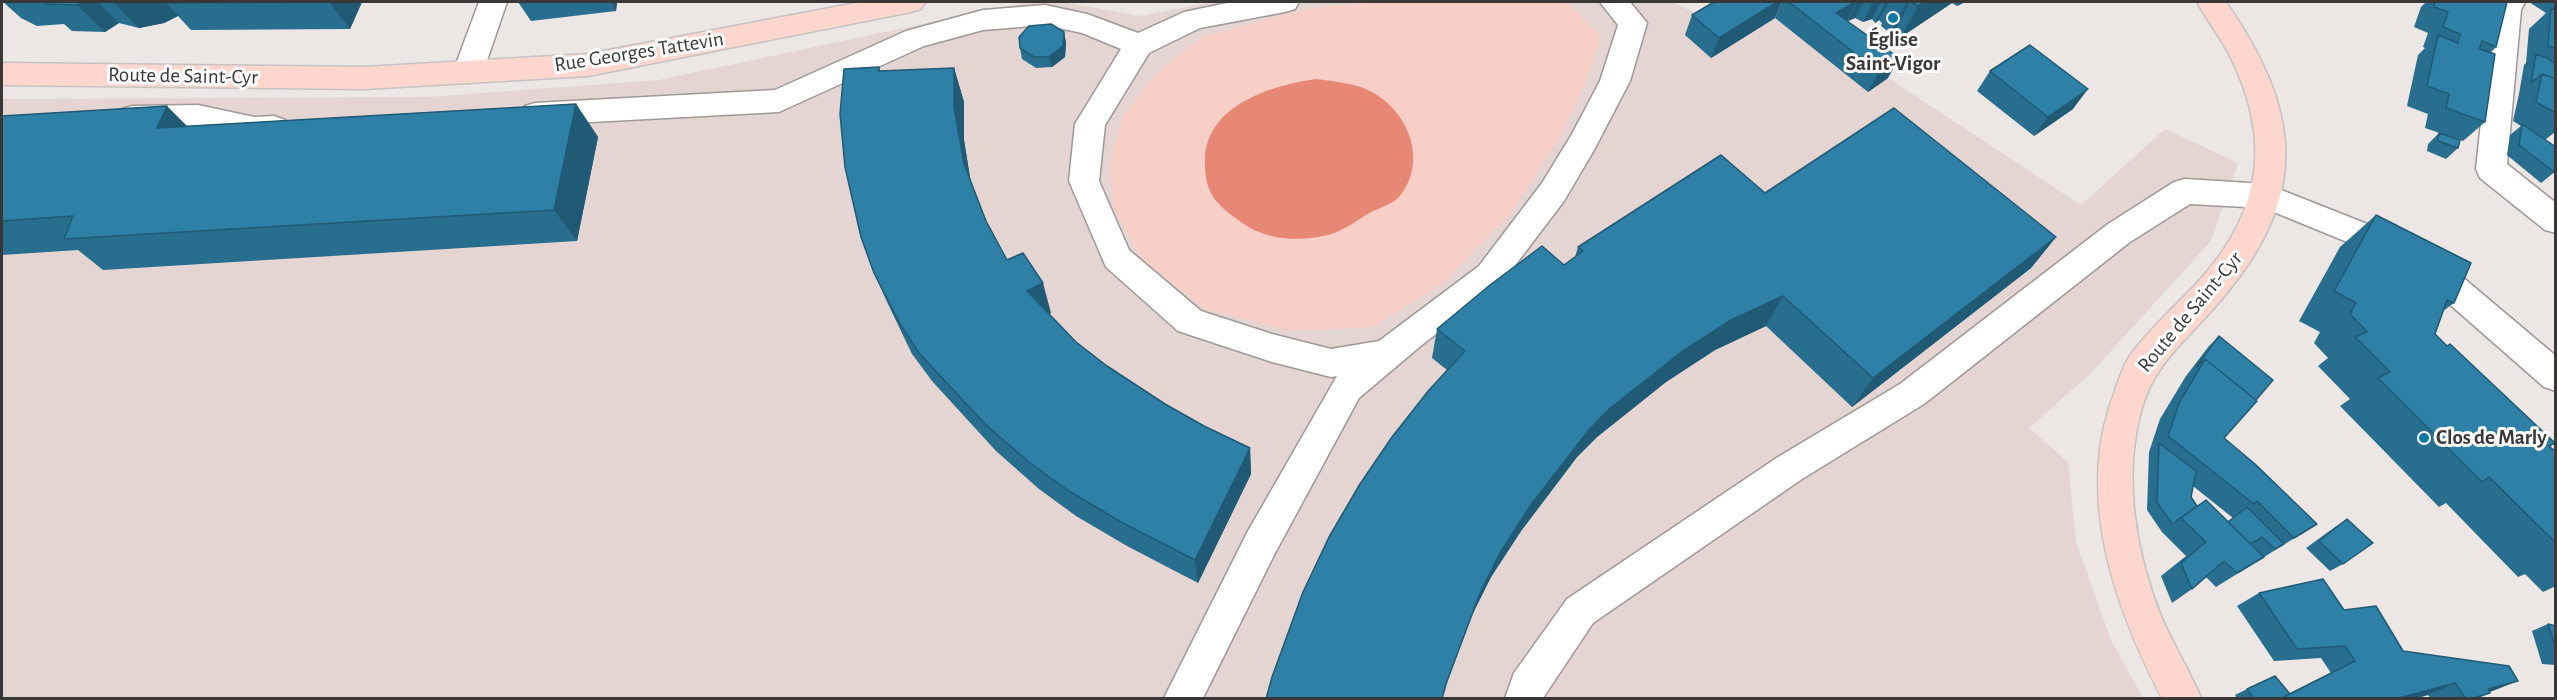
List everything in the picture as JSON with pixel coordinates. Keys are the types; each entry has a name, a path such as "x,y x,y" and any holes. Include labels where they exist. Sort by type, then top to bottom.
{"main road":[{"name":"Rue Georges Tattevin","path":"364,78 588,64 911,2"},
{"name":"Route de Saint-Cyr","path":"2182,699 2145,621 2129,576 2116,499 2118,436 2130,389 2140,368 2238,256 2258,221 2266,196 2272,153 2269,122 2261,90 2246,55 2211,2"},
{"name":"Route de Saint-Cyr","path":"2,74 364,78"}],"street":[{"path":"468,72 493,2"},
{"path":"1285,2 1194,19 1139,45 1089,124 1084,181 1117,258 1190,321 1272,348 1331,363 1388,354"},
{"path":"1183,699 1261,543 1347,388 1490,275 1553,192 1583,142 1615,81 1633,23 1614,2"},
{"path":"2511,2 2507,10 2491,169 2556,221"},
{"path":"504,116 779,100 916,38 983,20 1045,15 1087,24 1139,45"},
{"path":"106,118 198,116 254,129 302,127"},
{"path":"1524,699 1527,686 1580,611 1790,468 1912,394 2119,233 2185,191 2266,196 2417,257 2556,377"}],"shaded area":[{"path":"1026,2 1062,2 1141,16 1212,2 1673,2 1709,20 1754,2 1868,91 1888,78 2081,205 2165,129 2238,163 2211,241 2090,374 2029,428 2068,462 2076,542 2111,640 2143,698 2,698 2,99 428,97 659,80"},
{"path":"1380,2 1567,2 1601,37 1583,89 1559,138 1510,214 1442,284 1371,328 1287,330 1205,309 1142,259 1114,210 1110,162 1124,115 1156,74 1202,37 1311,8"},
{"path":"1316,79 1363,88 1389,104 1406,128 1411,142 1412,170 1407,184 1393,202 1347,227 1321,237 1298,239 1275,237 1253,230 1220,205 1210,192 1205,163 1208,143 1215,127 1227,113 1242,102 1279,87"}],"building":[{"path":"43,2 83,2 77,5 44,4"},
{"path":"167,2 329,2 166,3"},
{"path":"1714,2 1777,2 1719,38 1692,15"},
{"path":"1789,2 1855,2 1836,13 1899,58 1879,72"},
{"path":"1911,2 1925,2 1918,6"},
{"path":"2435,2 2507,2 2496,47 2482,41 2479,49 2495,54 2485,122 2446,108 2449,94 2427,86 2438,35 2458,43 2460,34 2443,27 2448,12 2434,7"},
{"path":"2551,8 2556,11 2556,48 2548,46"},
{"path":"1051,24 1064,32 1063,46 1049,57 1034,57 1020,48 1019,37 1029,26"},
{"path":"2030,45 2088,89 2048,117 1990,71"},
{"path":"2536,54 2556,64 2556,79 2542,74 2531,83"},
{"path":"879,67 879,71 954,68 954,107 964,164 986,221 1007,260 1023,253 1043,283 1027,291 1076,342 1107,366 1165,404 1250,448 1195,560 1121,522 1069,491 1030,463 985,424 919,353 900,324 874,273 861,237 845,167 840,114 844,69"},
{"path":"2542,74 2556,79 2556,113 2536,102"},
{"path":"576,104 554,210 64,239 73,216 2,221 2,116 167,106 157,128"},
{"path":"1894,108 2056,237 1873,378 1783,296 1731,320 1680,353 1608,410 1588,431 1530,506 1500,553 1480,593 1442,699 1266,699 1303,592 1329,537 1360,484 1392,437 1429,390 1465,351 1437,329 1542,246 1564,265 1583,251 1578,247 1721,155 1765,193"},
{"path":"2522,124 2556,147 2556,171 2554,172 2519,145"},
{"path":"2439,133 2460,140 2458,148 2438,141"},
{"path":"2376,215 2471,263 2454,303 2447,300 2435,334 2447,346 2450,344 2555,443 2549,446 2556,452 2556,543 2489,477 2482,482 2378,378 2390,372 2355,337 2367,332 2350,314 2356,303 2334,291"},
{"path":"2219,336 2273,380 2256,400 2205,359 2196,367"},
{"path":"2205,359 2257,401 2224,438 2255,464 2317,524 2294,538 2257,501 2254,504 2168,436 2179,403"},
{"path":"2159,443 2196,471 2191,497 2197,506 2172,524 2157,502"},
{"path":"2206,500 2264,557 2237,573 2224,561 2192,589 2181,563 2206,542 2181,518"},
{"path":"2247,507 2284,544 2275,549 2262,537 2251,544 2228,522"},
{"path":"2347,519 2373,543 2343,564 2319,541"},
{"path":"2323,579 2344,610 2376,606 2403,651 2509,666 2518,681 2488,689 2490,693 2470,699 2466,699 2455,683 2395,699 2280,699 2355,661 2345,646 2297,649 2259,593"},
{"path":"2548,624 2556,626 2556,649"},
{"path":"2275,676 2290,694 2280,699 2254,699 2247,689"}],"place":[{"name":"Église Saint-Vigor","path":"1893,18"},
{"name":"Clos de Marly","path":"2424,438"}]}
